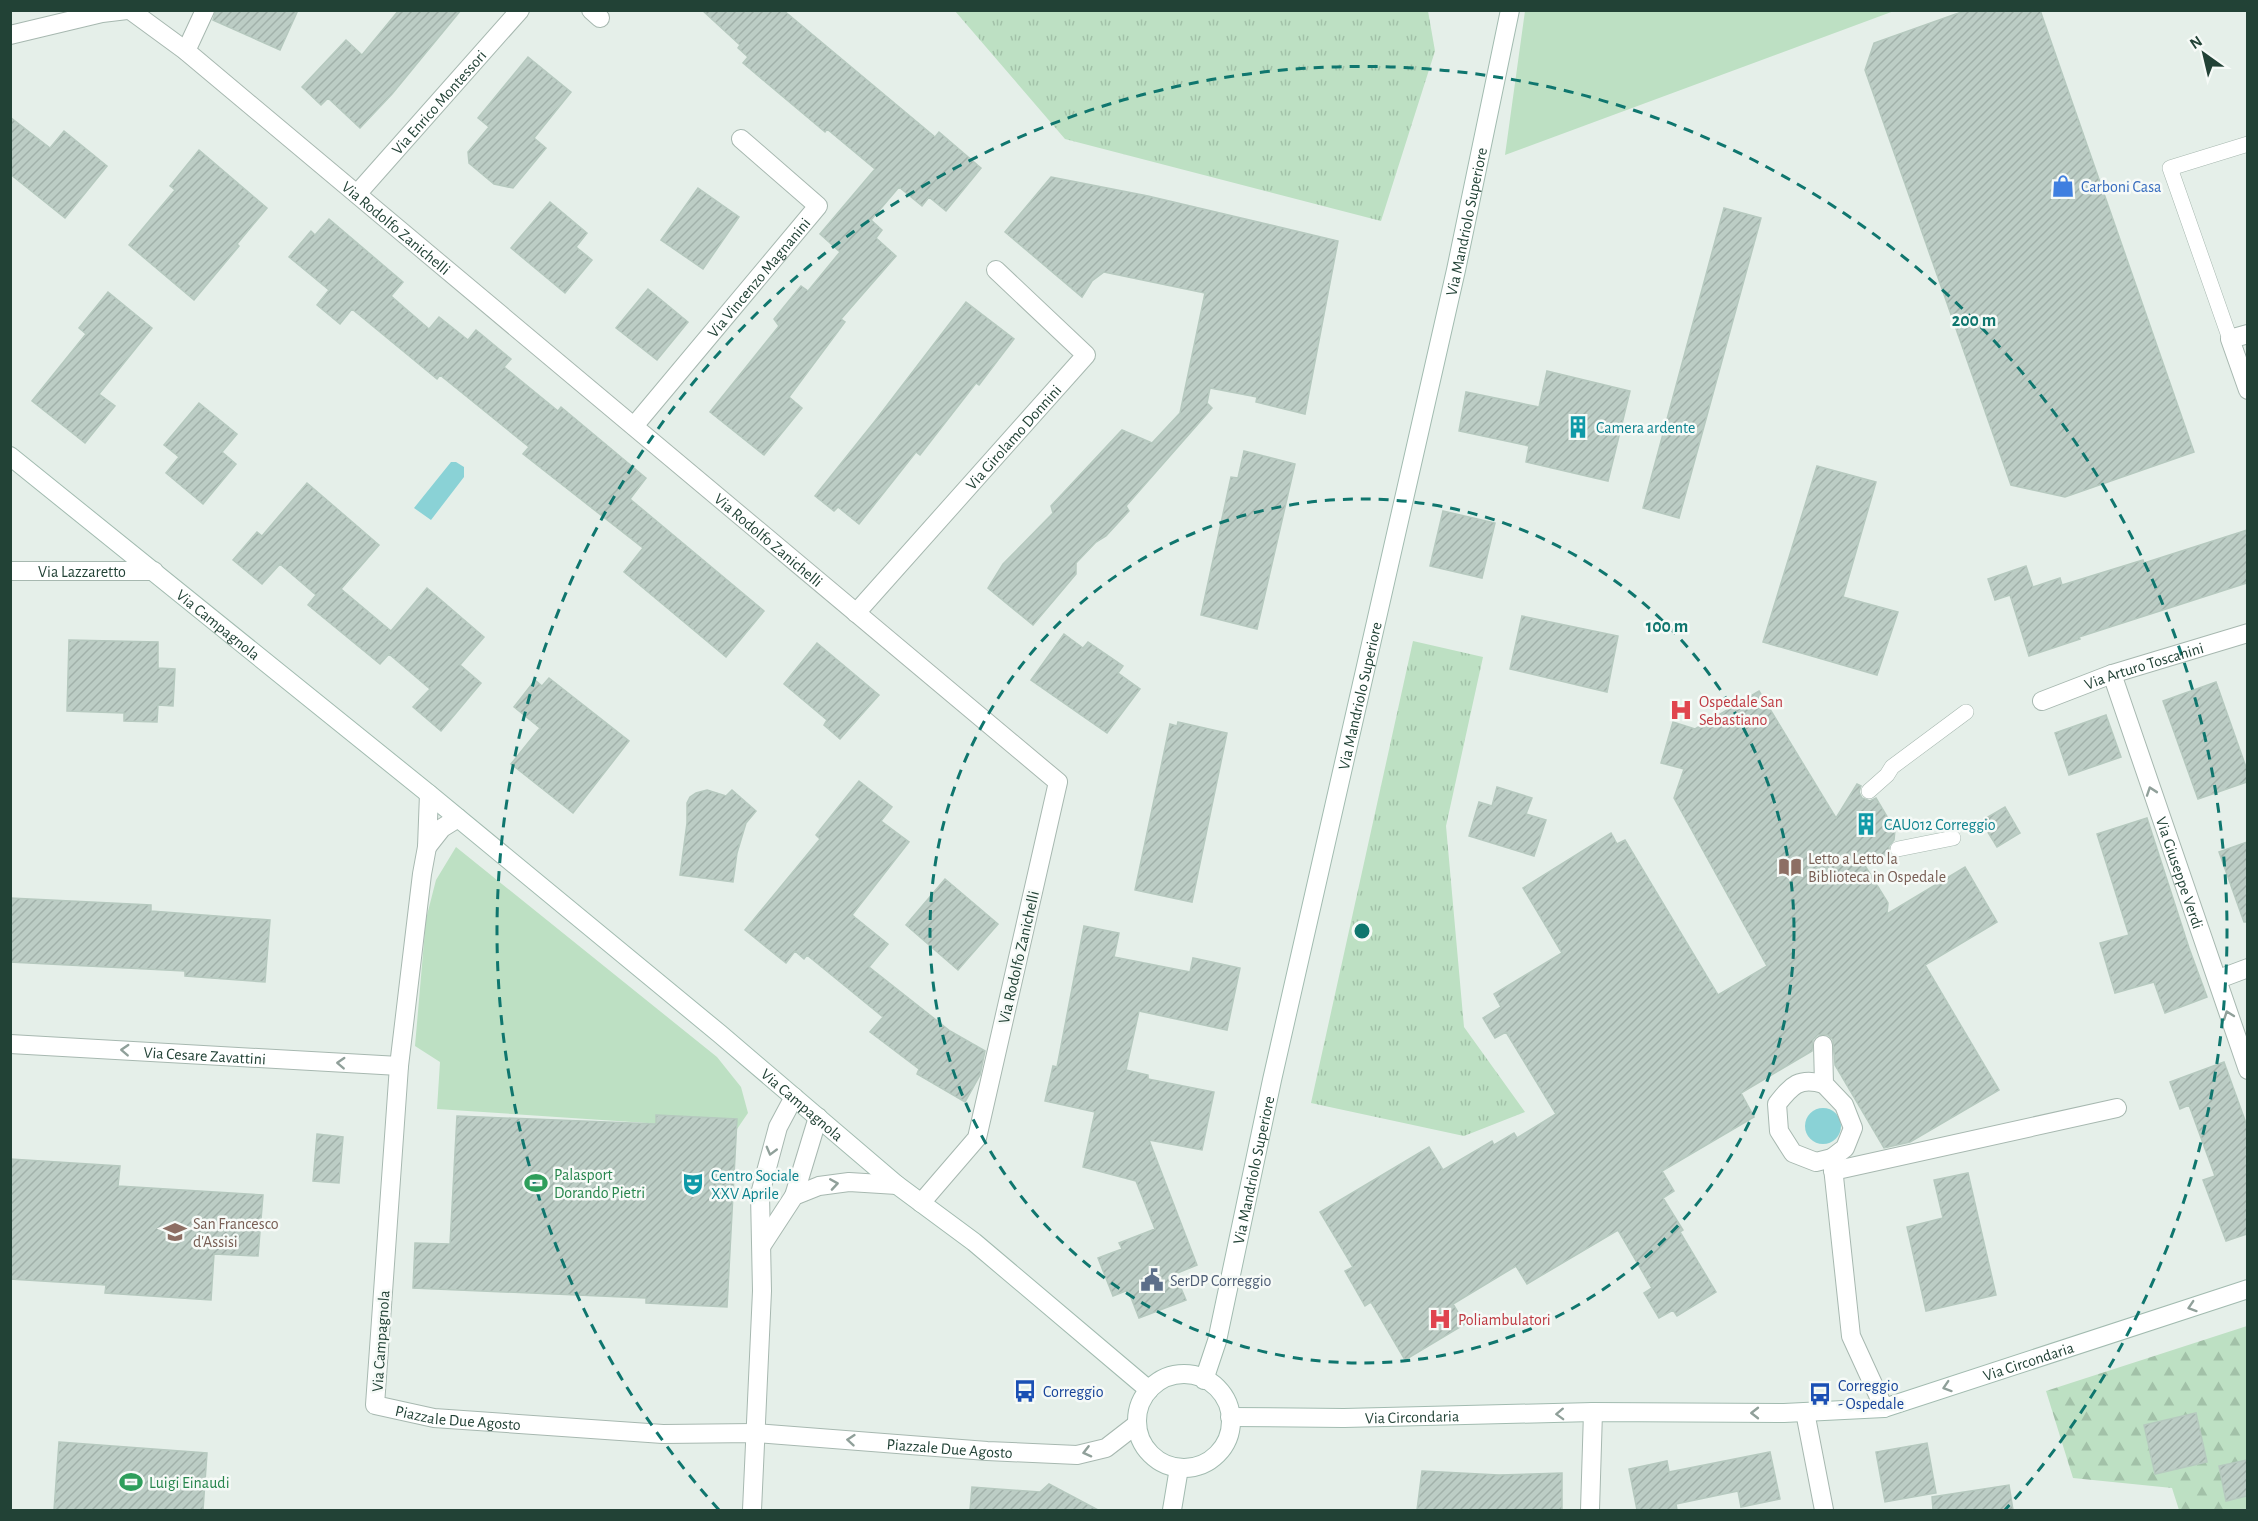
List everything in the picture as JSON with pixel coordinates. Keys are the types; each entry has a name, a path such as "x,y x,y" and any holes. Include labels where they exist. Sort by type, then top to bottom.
{"street":[{"name":"Via Rodolfo Zanichelli","path":"10,35 102,13 129,10 186,51 1058,782 977,1138 921,1203"},
{"path":"186,51 205,10"},
{"name":"Via Enrico Montessori","path":"357,194 520,10"},
{"name":"Via Mandriolo Superiore","path":"1204,1380 1217,1341 1272,1080 1451,290 1510,10"},
{"name":"Via Vincenzo Magnanini","path":"634,426 818,206 741,140"},
{"name":"Via Girolamo Donnini","path":"856,613 1086,355 996,270"},
{"path":"2239,337 2247,390"},
{"name":"Via Campagnola","path":"10,456 429,794 897,1185 974,1242 1149,1390"},
{"name":"Via Lazzaretto","path":"10,571 154,571"},
{"name":"Via Arturo Toscanini","path":"2042,701 2112,674 2247,633"},
{"name":"Via Giuseppe Verdi","path":"2112,674 2247,1070"},
{"name":"Via Campagnola","path":"375,1405 399,1066 427,847 429,794"},
{"path":"427,847 442,828 458,818"},
{"path":"2224,977 2247,968"},
{"name":"Via Cesare Zavattini","path":"10,1044 399,1066"},
{"path":"1823,1045 1824,1084"},
{"path":"1884,1408 1851,1336 1832,1164 1845,1148 1853,1128 1845,1105 1824,1084 1810,1080 1791,1086 1777,1104 1779,1131 1793,1153 1816,1162 1832,1164 2117,1108"},
{"path":"752,1510 762,1245 760,1194 778,1127 794,1097"},
{"path":"762,1245 794,1196 818,1117"},
{"path":"794,1196 819,1186 849,1182 897,1185"},
{"name":"Via Circondaria","path":"1230,1417 1344,1418 1593,1412 1805,1412 1884,1408 2247,1289"},
{"path":"1180,1375 1204,1380 1220,1391 1228,1406 1230,1417 1226,1440 1215,1456 1194,1467 1179,1468 1165,1465 1151,1455 1141,1441 1137,1425 1140,1405 1149,1390 1163,1380 1180,1375"},
{"name":"Piazzale Due Agosto","path":"375,1405 434,1418 663,1434 755,1433 987,1451 1077,1455 1106,1448 1137,1425"},
{"path":"1590,1510 1593,1412"},
{"path":"1805,1412 1824,1510"},
{"path":"1172,1510 1179,1468"}],"lane":[{"path":"2239,337 2170,168 2247,144"},
{"path":"1869,791 1887,775 1892,767 1966,712"},
{"path":"1898,849 1953,838"}],"green space":[{"path":"1525,10 1894,11 1505,155"},
{"path":"955,11 1428,11 1435,51 1381,221 1065,139"},
{"path":"1413,641 1483,657 1446,826 1464,1027 1525,1112 1464,1136 1311,1103"},
{"path":"456,847 717,1057 741,1087 748,1113 737,1129 437,1109 440,1062 415,1046 426,919 436,880"},
{"path":"2247,1326 2247,1510 2179,1510 2172,1488 2073,1478 2046,1391"}],"water":[{"path":"451,462 464,467 464,477 431,520 414,508"},
{"path":"1823,1108 1836,1113 1841,1126 1836,1139 1823,1144 1810,1139 1805,1126 1810,1113"}],"building":[{"path":"216,10 298,10 280,50 213,20"},
{"path":"399,10 461,10 392,94 360,128 328,98 321,105 302,87 346,40 362,55"},
{"path":"702,10 783,10 935,137 939,132 981,168 946,211 929,197 922,206 899,187 871,220 882,230 876,238 896,256 841,319 845,322 789,397 802,408 764,455 710,412 779,326 774,319 801,286 808,291 840,252 820,234 875,169 827,129 825,132 743,63 748,57 738,48 740,45"},
{"path":"1967,10 2040,10 2194,452 2065,497 2011,485 1865,70 1874,43"},
{"path":"528,57 571,92 534,138 546,148 513,188 494,184 469,163 468,152 489,127 478,118"},
{"path":"10,117 50,148 64,131 107,166 65,218 10,174"},
{"path":"199,150 267,208 194,300 129,245 175,190 170,186"},
{"path":"1051,177 1148,196 1338,241 1305,414 1256,402 1257,397 1210,388 1207,403 1212,408 1126,506 1129,511 1076,563 1076,574 1033,625 988,588 1003,564 1053,513 1051,506 1122,430 1152,443 1180,413 1205,293 1104,272 1092,281 1082,297 1005,232"},
{"path":"698,188 739,217 703,269 661,240"},
{"path":"550,202 587,233 576,247 592,260 565,293 511,248"},
{"path":"1724,208 1761,218 1679,518 1643,508"},
{"path":"329,219 403,282 391,296 429,329 439,317 468,340 476,330 511,359 504,367 558,411 561,407 646,478 630,499 764,611 726,657 624,572 643,548 523,454 529,447 440,375 437,379 352,309 340,324 317,305 329,290 289,257 311,231 315,235"},
{"path":"648,289 688,322 657,360 616,328"},
{"path":"108,292 152,328 99,394 115,406 85,443 32,401 86,334 79,328"},
{"path":"966,302 1014,339 979,385 976,383 920,455 916,452 859,524 838,507 834,511 815,496"},
{"name":"Camera ardente","path":"1547,371 1630,391 1608,481 1526,462 1529,446 1459,431 1466,392 1539,407"},
{"path":"199,403 237,434 222,452 236,464 203,504 166,473 179,457 164,445"},
{"path":"1244,451 1295,464 1257,629 1201,615 1231,477 1238,478"},
{"path":"1817,466 1876,482 1843,597 1898,612 1877,675 1763,642"},
{"path":"307,483 379,545 341,589 391,631 427,588 484,637 460,665 481,683 441,731 413,707 430,689 389,654 380,664 308,605 316,595 280,564 262,584 233,560 257,532 262,536"},
{"path":"1443,511 1495,523 1482,578 1430,566"},
{"path":"2247,530 2247,583 2079,637 2080,639 2029,656 2010,595 1995,600 1988,579 2026,566 2033,587 2060,578 2062,585 2143,560 2144,563"},
{"path":"1522,616 1618,636 1607,692 1510,669"},
{"path":"1064,634 1083,648 1088,642 1123,666 1118,673 1140,689 1107,733 1031,680"},
{"path":"69,640 158,642 158,668 175,669 173,706 158,705 157,722 124,721 124,713 67,711"},
{"path":"817,643 879,695 840,739 824,725 827,720 784,684"},
{"path":"549,678 629,741 573,813 511,764 540,728 514,707 535,680 542,686"},
{"path":"2216,682 2247,770 2247,782 2198,799 2163,701"},
{"path":"1759,691 1836,818 1857,784 1861,786 1859,792 1862,798 1870,801 1876,798 1895,830 1894,840 1889,846 1892,856 1859,856 1888,903 1887,914 1965,867 1997,922 1925,965 1999,1090 1910,1142 1884,1148 1835,1065 1833,1040 1828,1035 1818,1035 1813,1040 1812,1051 1741,1093 1754,1117 1662,1171 1674,1191 1663,1198 1683,1230 1680,1232 1716,1292 1677,1316 1673,1310 1659,1318 1644,1293 1652,1288 1618,1230 1527,1284 1516,1266 1453,1304 1465,1324 1405,1360 1371,1302 1365,1306 1345,1271 1353,1267 1320,1212 1429,1147 1443,1170 1492,1141 1494,1145 1514,1133 1517,1138 1556,1114 1506,1032 1495,1038 1483,1018 1501,1007 1494,994 1562,953 1523,888 1611,833 1617,844 1625,840 1718,995 1767,966 1674,798 1684,769 1661,763 1673,722 1695,729"},
{"path":"2106,715 2121,757 2069,775 2055,733"},
{"path":"1178,722 1227,733 1192,902 1135,890 1170,724 1177,726"},
{"path":"859,781 892,807 881,821 909,842 852,915 888,944 869,967 950,1031 985,1051 980,1075 965,1102 917,1074 919,1069 870,1032 883,1017 807,955 804,959 795,951 786,963 745,930 820,839 816,835"},
{"path":"1497,787 1532,798 1526,814 1546,820 1534,856 1469,836 1479,802 1492,806"},
{"path":"707,790 726,796 732,790 756,811 746,823 737,853 733,882 680,875 687,823 687,803 696,793"},
{"path":"2005,807 2020,833 1997,847 1981,821"},
{"path":"2147,818 2207,997 2165,1013 2154,982 2115,993 2100,943 2129,935 2097,834"},
{"path":"2247,842 2247,922 2244,922 2219,852"},
{"path":"945,879 998,924 958,970 906,925"},
{"path":"10,898 151,905 151,911 270,920 265,982 185,976 185,971 10,962"},
{"path":"1084,926 1119,933 1114,957 1190,972 1193,958 1240,968 1227,1030 1139,1011 1126,1070 1148,1075 1148,1079 1214,1092 1202,1150 1149,1140 1197,1265 1175,1274 1186,1300 1139,1318 1128,1290 1113,1296 1098,1258 1122,1249 1119,1243 1155,1229 1136,1181 1083,1167 1095,1112 1045,1101 1053,1066 1057,1067"},
{"path":"2224,1062 2247,1126 2247,1234 2226,1241 2203,1180 2215,1176 2189,1105 2180,1109 2170,1082"},
{"name":"Palasport Dorando Pietri","path":"656,1115 737,1119 727,1307 646,1303 646,1298 413,1288 415,1243 450,1244 457,1116 656,1124"},
{"path":"317,1134 343,1137 339,1183 313,1181"},
{"path":"10,1159 120,1166 118,1186 263,1195 258,1256 214,1254 211,1300 105,1293 106,1285 10,1279"},
{"path":"1968,1173 1996,1295 1926,1311 1907,1227 1943,1218 1934,1180"},
{"path":"2196,1413 2207,1462 2155,1474 2144,1425"},
{"name":"Luigi Einaudi","path":"59,1442 207,1453 203,1510 54,1510"},
{"path":"1927,1443 1936,1493 1885,1502 1876,1452"},
{"path":"1770,1452 1780,1499 1741,1507 1738,1491 1676,1504 1677,1510 1637,1510 1629,1469 1667,1461 1669,1472"},
{"path":"2247,1460 2247,1496 2226,1501 2219,1466"},
{"path":"1422,1471 1499,1475 1562,1473 1562,1510 1417,1510"},
{"path":"1049,1484 1098,1510 970,1510 972,1487 1040,1492"},
{"path":"2009,1485 2013,1510 1933,1510 1932,1497"}],"place":[{"name":"Carboni Casa","path":"2063,186"},
{"name":"Camera ardente","path":"1578,427"},
{"name":"Ospedale San Sebastiano","path":"1681,710"},
{"name":"CAU012 Correggio","path":"1866,824"},
{"name":"Letto a Letto la Biblioteca in Ospedale","path":"1790,867"},
{"name":"Palasport Dorando Pietri","path":"536,1183"},
{"name":"Centro Sociale XXV Aprile","path":"693,1184"},
{"name":"San Francesco d'Assisi","path":"175,1232"},
{"name":"SerDP Correggio","path":"1152,1280"},
{"name":"Poliambulatori","path":"1440,1319"},
{"name":"Correggio","path":"1025,1391"},
{"name":"Correggio - Ospedale","path":"1820,1394"},
{"name":"Luigi Einaudi","path":"131,1482"}]}
